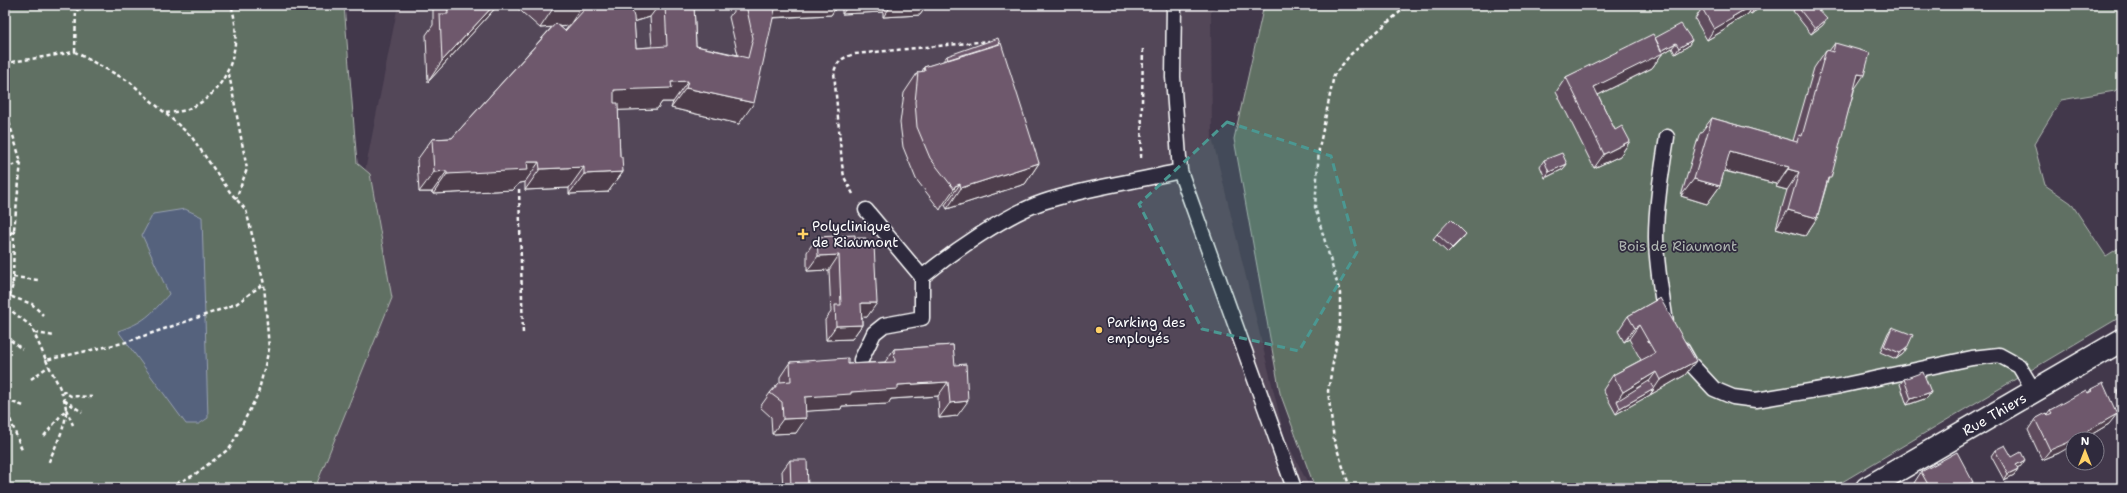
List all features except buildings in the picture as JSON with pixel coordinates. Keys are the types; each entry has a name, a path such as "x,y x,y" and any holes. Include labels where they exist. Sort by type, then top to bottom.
{"street":[{"name":"Rue Thiers","path":"1867,488 2122,340"}],"lane":[{"path":"1174,5 1173,77 1180,171 1294,488"},
{"path":"1667,137 1660,189 1656,237 1659,278 1666,323 1690,362 1714,389 1733,397 1756,400 1819,390 1972,358 1999,356 2019,366 2034,391"},
{"path":"922,277 947,256 1010,217 1042,202 1082,190 1140,180 1180,171"},
{"path":"861,360 874,333 884,325 922,318 922,277 866,210"}],"path":[{"path":"75,52 76,5"},
{"path":"76,13 80,5"},
{"path":"166,114 188,109 194,106 211,94 227,73 236,47 236,21 231,5"},
{"path":"1350,488 1334,440 1328,391 1340,323 1340,293 1315,207 1319,149 1334,76 1351,54 1408,5"},
{"path":"866,210 851,192 844,177 834,72 836,64 844,57 854,54 989,41"},
{"path":"1140,180 1143,47"},
{"path":"5,63 75,52 130,82 191,136 236,199 246,210 264,284 269,349 258,394 230,448 194,475 167,488"},
{"path":"229,74 247,169 236,199"},
{"path":"5,109 21,162 14,230 12,297 8,304 9,309 5,336 22,349"},
{"path":"5,168 21,162"},
{"path":"519,189 523,335"},
{"path":"5,239 14,230"},
{"path":"13,277 38,280"},
{"path":"5,278 13,281"},
{"path":"5,288 13,284"},
{"path":"46,360 123,343 205,315 236,304 264,284"},
{"path":"5,300 12,297 32,304 43,315"},
{"path":"5,311 9,309"},
{"path":"9,309 31,326 62,391 66,409 73,425"},
{"path":"34,333 55,336"},
{"path":"31,379 49,366"},
{"path":"62,391 71,396 92,397"},
{"path":"5,399 24,406"},
{"path":"5,399 9,416 22,450"},
{"path":"64,400 82,412"},
{"path":"44,436 66,409"},
{"path":"48,464 64,422 66,409"},
{"path":"5,424 9,416"}],"highlighted area":[{"path":"1227,122 1331,156 1357,252 1299,351 1202,329 1139,204"}],"shaded area":[{"name":"Polyclinique de Riaumont","path":"398,5 1217,5 1211,12 1212,137 1285,438 1310,488 308,488 362,186"}],"green space":[{"path":"5,5 344,5 357,163 370,174 392,298 315,488 5,488"},
{"name":"Bois de Riaumont","path":"1264,5 2122,5 2122,84 2115,91 2061,100 2034,144 2045,185 2071,203 2106,256 2122,246 2122,316 1832,488 1315,488 1280,393 1234,139"}],"water":[{"path":"185,209 202,217 208,418 199,424 186,424 118,331 141,321 169,294 142,235 153,214"}],"place":[{"name":"Polyclinique de Riaumont","path":"803,234"},
{"name":"Parking des employés","path":"1099,330"}]}
